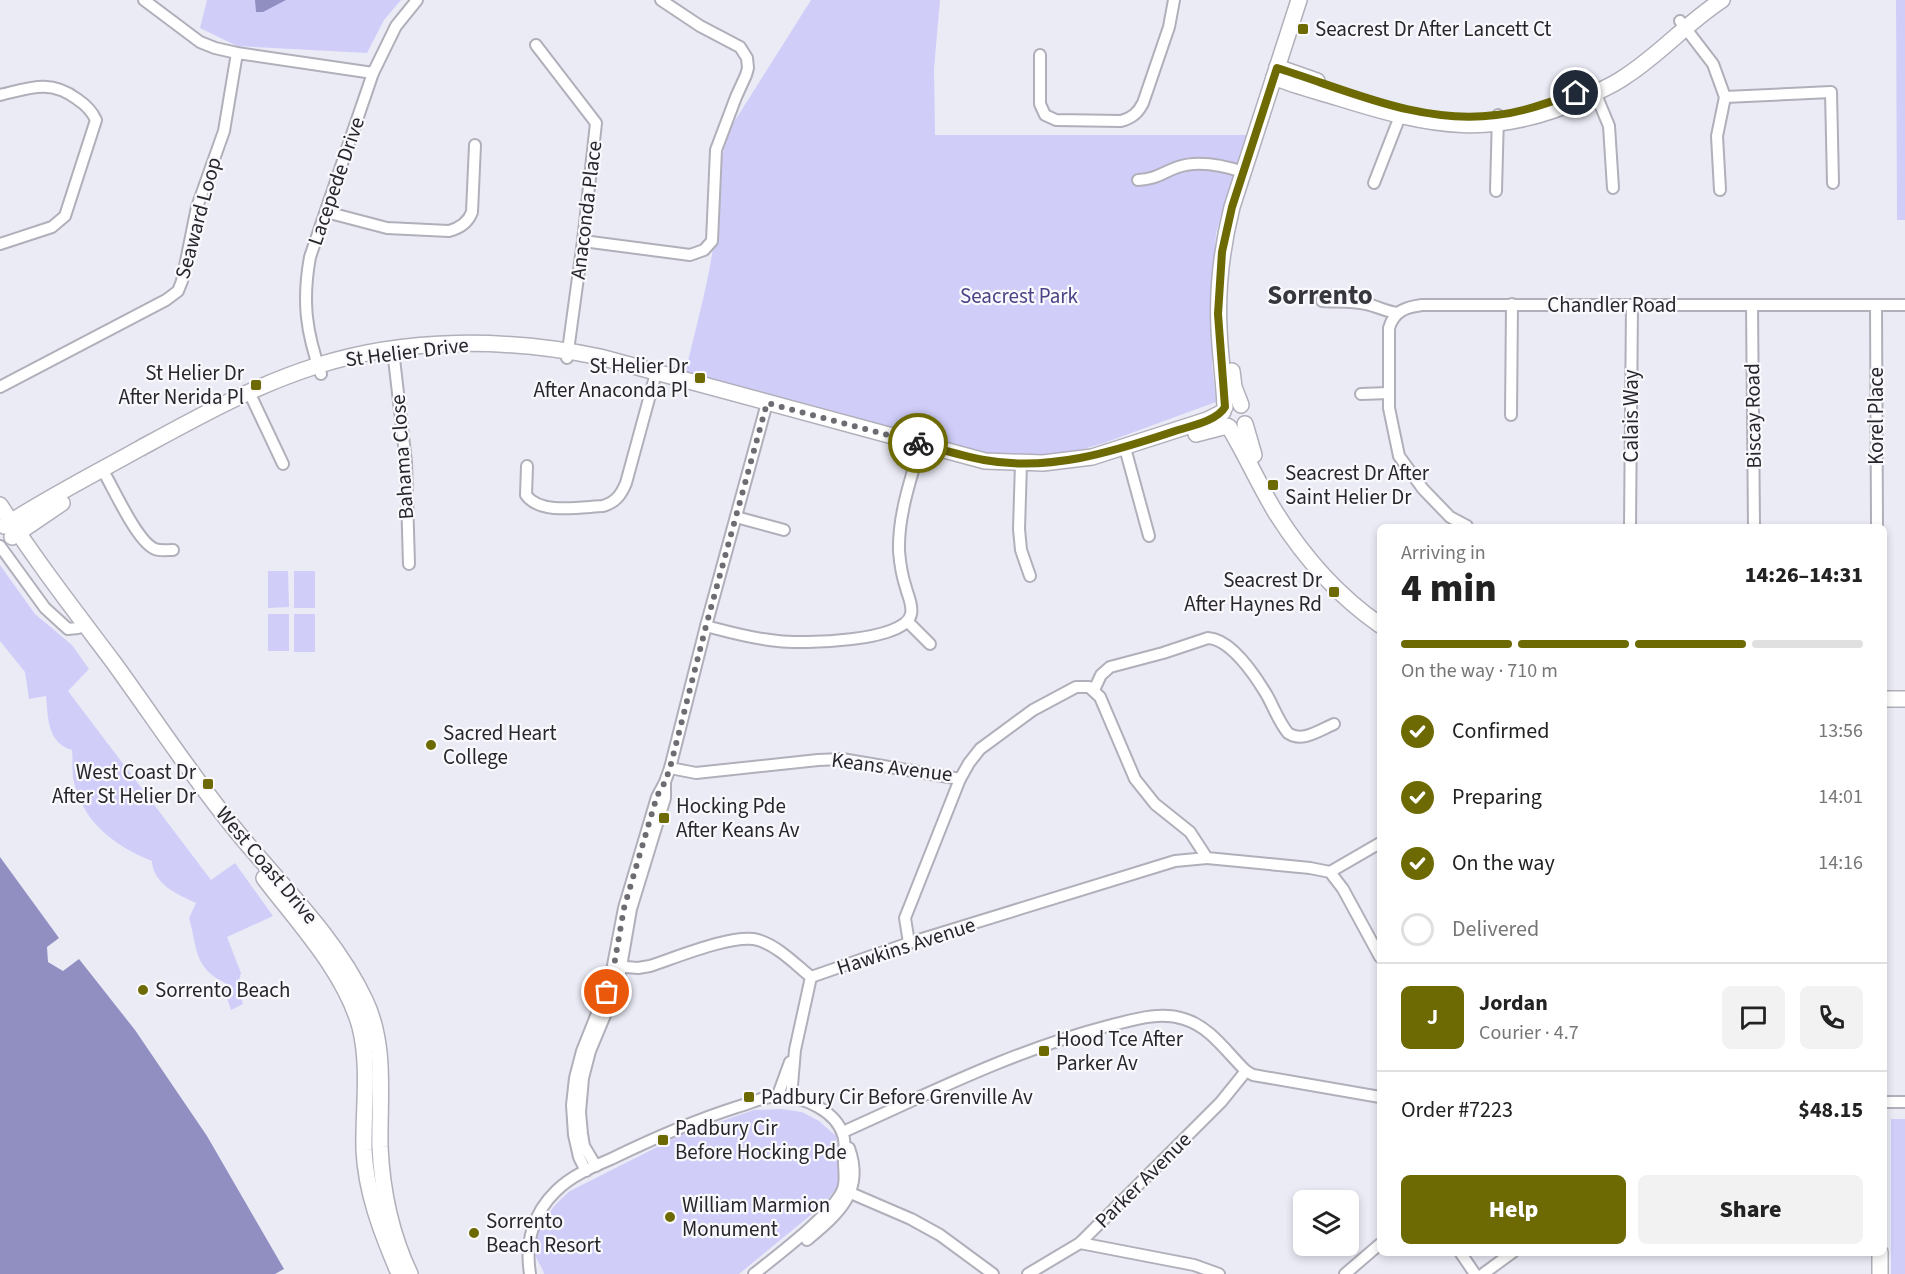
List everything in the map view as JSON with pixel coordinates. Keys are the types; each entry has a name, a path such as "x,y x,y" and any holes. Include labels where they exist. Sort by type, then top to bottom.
{"main road":[{"path":"1299,0 1239,210 1228,267 1226,300 1234,387 1248,416 1245,424 1255,458 1296,529 1338,580 1377,612"},
{"path":"1308,0 1243,172 1228,222 1221,264 1219,329 1226,418 1277,514 1305,555 1348,600 1377,623"},
{"path":"1279,74 1401,112 1454,125 1527,118 1547,112 1626,76 1706,0"},
{"path":"1683,24 1722,0"},
{"name":"St Helier Drive","path":"8,531 105,474 251,395 320,369 394,353 478,343 512,344 568,355 600,357 655,377 919,448 1021,467 1126,452 1226,418"},
{"path":"1226,418 1231,404 1241,405"},
{"path":"1226,418 1238,428 1245,424"},
{"name":"West Coast Drive","path":"0,505 8,531 184,773 318,949 349,997 360,1027 365,1060 364,1153 369,1188 386,1243 400,1274"},
{"name":"West Coast Drive","path":"8,531 49,578 113,662 206,793 333,945 358,985 373,1018 378,1041 381,1164 387,1207 394,1233 410,1274"},
{"path":"1887,692 1905,692"},
{"path":"1887,699 1905,699"},
{"path":"1880,1256 1880,1274"}],"street":[{"path":"144,0 200,42 214,48 373,73"},
{"name":"Lacepede Drive","path":"320,369 309,335 304,298 310,257 373,73 396,26 417,0"},
{"path":"583,241 690,255 704,250 712,241 716,150 746,75 747,58 740,46 700,26 661,0"},
{"path":"1040,55 1040,104 1042,110 1050,118 1121,121 1127,119 1137,113 1143,103 1169,27 1174,0"},
{"path":"1683,24 1713,64 1725,97 1717,136 1720,190"},
{"name":"Anaconda Place","path":"536,45 596,123 568,355"},
{"name":"Seaward Loop","path":"0,387 166,300 177,291 182,281 197,207 224,131 237,53"},
{"path":"0,95 40,86 52,86 63,90 88,107 96,120 65,216 52,227 0,244"},
{"path":"1594,89 1609,126 1612,188"},
{"path":"1725,97 1831,92 1833,183"},
{"path":"1374,183 1401,112"},
{"path":"1496,191 1498,119"},
{"path":"326,212 387,228 455,229 470,219 472,212 475,145"},
{"path":"1138,180 1153,179 1190,164 1211,164 1243,172"},
{"path":"1322,301 1364,303 1386,312 1398,313"},
{"path":"1511,415 1512,304"},
{"name":"Chandler Road","path":"1398,313 1406,307 1422,305 1905,305"},
{"name":"Calais Way","path":"1630,524 1632,305"},
{"name":"Biscay Road","path":"1752,305 1754,524"},
{"name":"Korel Place","path":"1876,305 1877,524"},
{"path":"1398,313 1389,328 1389,393 1392,430 1399,456 1424,489 1450,517 1463,524"},
{"name":"Bahama Close","path":"394,353 406,462 409,564"},
{"path":"527,466 526,495 534,504 550,508 610,504 619,497 626,483 655,377"},
{"path":"1361,394 1389,393"},
{"path":"251,395 283,464"},
{"path":"591,1168 584,1146 580,1112 580,1096 590,1051 618,984 621,922 629,890 657,796 670,768 766,407"},
{"path":"706,626 781,642 863,637 885,633 908,622 911,616 911,602 902,571 899,540 903,507 919,448"},
{"path":"1126,452 1149,536"},
{"path":"1021,467 1019,541 1030,576"},
{"path":"105,474 149,546 155,549 173,550"},
{"path":"736,517 784,530"},
{"path":"908,622 930,644"},
{"path":"1207,858 1190,831 1155,804 1135,779 1100,697 1088,688 1110,667 1208,638 1216,638 1233,650 1264,691 1287,734 1296,737 1305,736 1334,724"},
{"name":"Keans Avenue","path":"670,768 696,773 843,759 960,779 969,763 986,744 1033,710 1069,690 1088,688"},
{"path":"909,944 905,918 960,779"},
{"path":"1377,845 1330,872 1343,889 1377,951"},
{"name":"Hawkins Avenue","path":"618,967 650,966 727,941 749,939 759,940 781,953 811,977 1175,861 1207,858 1330,872"},
{"path":"791,1097 795,1050 811,977"},
{"path":"844,1136 1023,1052 1138,1018 1170,1016 1194,1023 1214,1037 1245,1071 1259,1076 1377,1096"},
{"path":"778,1095 795,1050"},
{"name":"Parker Avenue","path":"1028,1274 1080,1243 1221,1102 1245,1071"},
{"path":"530,1274 528,1263 530,1234 540,1211 557,1190 591,1168 686,1125 778,1095 807,1102 834,1118 844,1136 847,1191 835,1215 766,1274"},
{"path":"1887,1102 1905,1101"},
{"path":"754,1274 808,1230 847,1191"},
{"path":"847,1191 910,1218 940,1235 993,1274"},
{"path":"1080,1243 1184,1263 1219,1274"},
{"path":"1345,1274 1377,1247"},
{"path":"1463,1256 1475,1274"},
{"path":"1483,1274 1508,1256"}],"green space":[{"path":"207,0 401,0 384,20 367,53 237,46 200,28"},
{"name":"Seacrest Park","path":"811,0 940,0 934,69 935,135 1246,135 1216,233 1212,298 1212,364 1216,402 1104,443 1060,456 1011,459 946,447 685,375 710,264 721,167 728,136 734,122"},
{"path":"1896,0 1905,0 1905,220 1897,220"},
{"path":"0,565 35,614 72,645 89,669 68,691 211,880 235,863 273,916 227,937 241,973 238,984 243,1004 231,1010 225,992 225,983 207,970 198,956 189,918 196,903 168,888 157,876 152,861 112,839 101,830 84,807 77,794 73,778 72,750 64,747 53,735 46,696 29,699 25,672 0,641"},
{"path":"268,571 288,571 289,607 268,608"},
{"path":"294,571 315,571 315,608 294,608"},
{"path":"268,614 289,614 289,651 268,651"},
{"path":"294,614 315,614 315,652 294,652"},
{"path":"782,1109 802,1112 819,1121 836,1136 839,1156 838,1186 823,1205 739,1274 544,1274 536,1257 536,1238 550,1211 570,1191 681,1135 754,1110"},
{"path":"1891,1119 1905,1119 1905,1274 1891,1274"}],"shaded area":[{"path":"255,0 286,0 263,12 256,12"},
{"path":"0,857 59,938 47,947 48,962 63,971 79,959 135,1030 207,1136 284,1269 275,1274 0,1274"}],"way so far":[{"path":"607,992 624,908 657,796 670,768 767,403 918,443"}],"place":[{"name":"Seacrest Dr After Lancett Ct","path":"1303,29"},
{"name":"St Helier Dr After Anaconda Pl","path":"700,378"},
{"name":"St Helier Dr After Nerida Pl","path":"256,385"},
{"name":"Seacrest Dr After Saint Helier Dr","path":"1273,485"},
{"name":"Seacrest Dr After Haynes Rd","path":"1334,592"},
{"name":"Sacred Heart College","path":"431,745"},
{"name":"West Coast Dr After St Helier Dr","path":"208,784"},
{"name":"Hocking Pde After Keans Av","path":"664,818"},
{"name":"Sorrento Beach","path":"143,990"},
{"name":"Hood Tce After Parker Av","path":"1044,1051"},
{"name":"Padbury Cir Before Grenville Av","path":"749,1097"},
{"name":"Padbury Cir Before Hocking Pde","path":"663,1140"},
{"name":"William Marmion Monument","path":"670,1217"},
{"name":"Sorrento Beach Resort","path":"474,1233"}],"district":[{"name":"Sorrento","path":"1320,295"}],"route":[{"path":"918,443 985,460 1021,463 1057,462 1092,457 1125,448 1207,420 1222,412 1225,407 1224,375 1218,300 1225,236 1232,207 1277,68 1370,99 1445,116 1498,115 1544,105 1576,93"}]}
